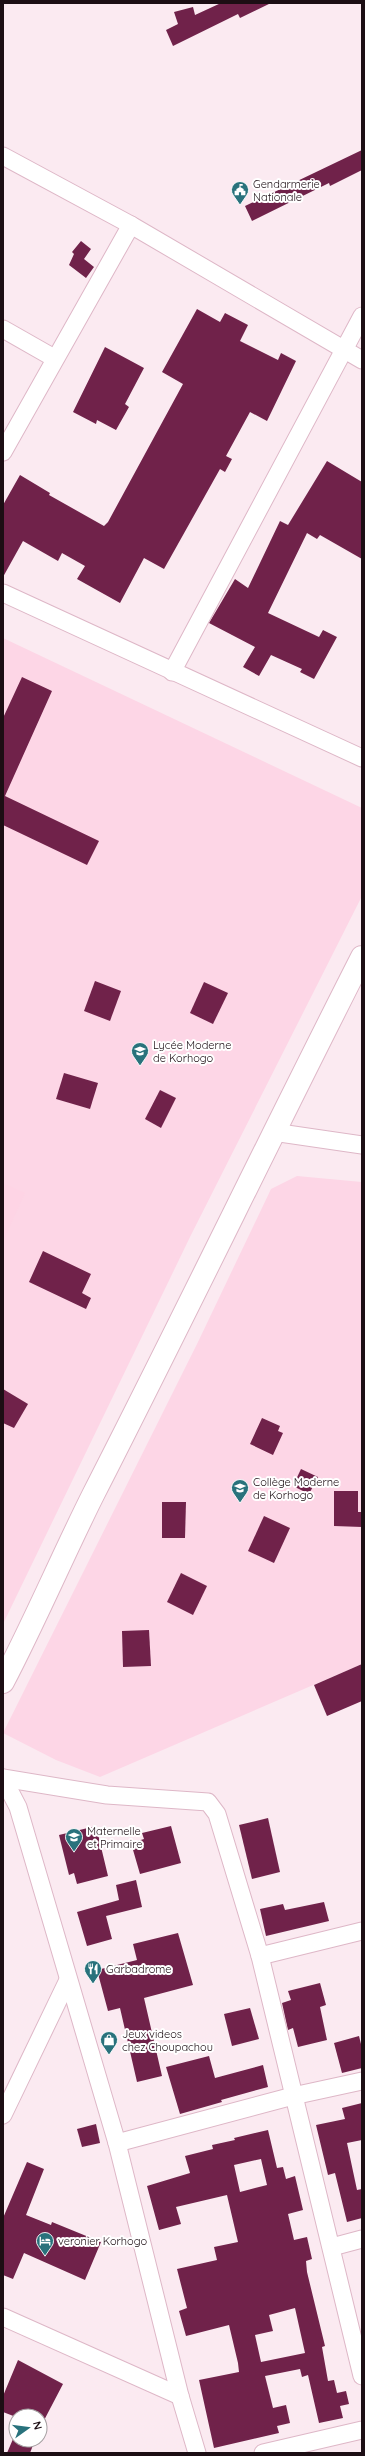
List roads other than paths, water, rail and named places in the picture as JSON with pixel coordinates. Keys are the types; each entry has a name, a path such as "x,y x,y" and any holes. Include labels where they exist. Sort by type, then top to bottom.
{"main road":[{"path":"3,1682 274,1132 362,957"}],"street":[{"path":"3,156 131,225 362,360"},
{"path":"3,452 54,358 131,225"},
{"path":"172,672 362,316"},
{"path":"3,329 54,358"},
{"path":"3,593 172,672 362,758"},
{"path":"274,1132 362,1145"},
{"path":"3,1778 107,1795 208,1802 217,1814 260,1956 293,2096 332,2247 362,2376"},
{"path":"3,1778 18,1807 68,1980 118,2143 180,2396 197,2453"},
{"path":"260,1956 362,1931"},
{"path":"3,2115 68,1980"},
{"path":"118,2143 293,2096 362,2081"},
{"path":"332,2247 362,2239"},
{"path":"3,2317 180,2396"},
{"path":"263,2453 362,2430"}],"place":[{"name":"Gendarmerie Nationale","path":"240,205"},
{"name":"Lycée Moderne de Korhogo","path":"140,1066"},
{"name":"Collège Moderne de Korhogo","path":"240,1503"},
{"name":"Maternelle et Primaire","path":"74,1852"},
{"name":"Garbadrome","path":"93,1984"},
{"name":"Jeux videos chez Choupachou","path":"109,2055"},
{"name":"veronier Korhogo","path":"45,2256"}]}
